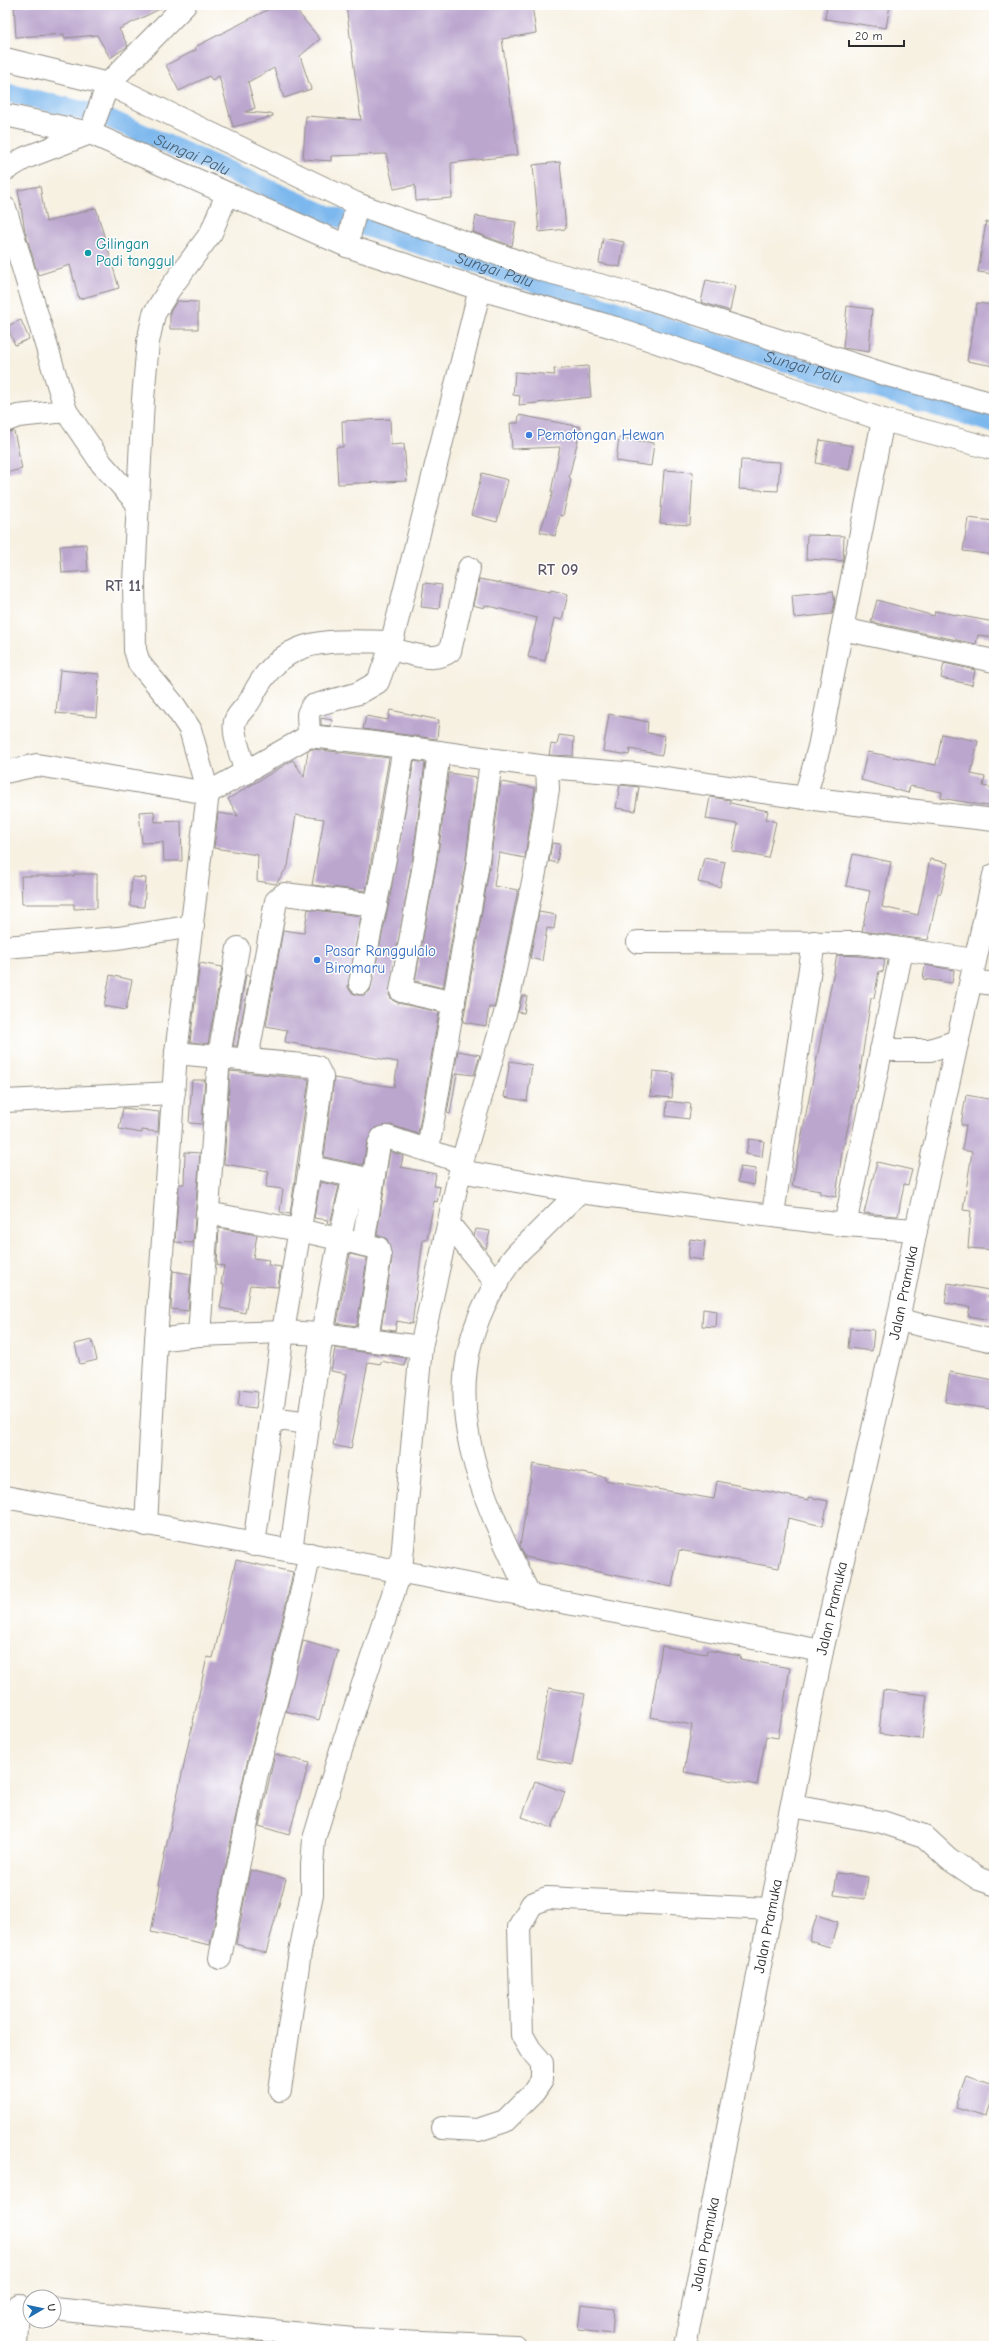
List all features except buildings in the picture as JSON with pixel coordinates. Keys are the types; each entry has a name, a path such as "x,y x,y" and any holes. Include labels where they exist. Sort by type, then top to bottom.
{"street":[{"path":"5,170 26,158 91,128 106,87 185,5"},
{"path":"5,59 106,87 357,204 542,270 634,294 887,375 994,404"},
{"path":"5,115 91,128 227,194 347,246 480,289 616,328 883,420 994,449"},
{"path":"146,1524 156,1340 176,1053 193,926 208,793 190,729 174,705 139,663 135,650 134,581 143,399 148,342 154,314 169,290 211,233 227,194"},
{"path":"347,246 357,204"},
{"path":"5,208 66,411 102,464 137,503"},
{"path":"309,736 308,714 312,706 359,693 378,682 391,646 480,289"},
{"path":"5,421 18,416 66,411"},
{"path":"805,798 818,747 883,420"},
{"path":"246,772 234,731 235,720 250,703 262,677 276,661 294,650 333,641 391,646 433,658 443,656 450,651 469,568"},
{"path":"842,629 994,661"},
{"path":"5,772 37,765 208,793 309,736 404,747 547,767 637,774 805,798 994,820"},
{"path":"360,983 376,905 404,747"},
{"path":"439,752 425,859 401,991 454,1002"},
{"path":"428,1149 477,868 492,760"},
{"path":"280,2090 300,1952 312,1894 314,1839 341,1750 401,1570 421,1347 461,1166 507,1007 535,872 548,789 547,767"},
{"name":"Jalan Pramuka","path":"685,2346 822,1651 898,1320 916,1230 994,875"},
{"path":"247,1059 276,901 284,894 376,905"},
{"path":"5,947 118,938 193,926"},
{"path":"638,942 861,943 902,950 972,971 994,984"},
{"path":"773,1214 814,942"},
{"path":"199,1335 219,1056 238,948"},
{"path":"845,1225 902,950"},
{"path":"881,1050 930,1050 958,1041"},
{"path":"176,1053 313,1066 319,1070 322,1083 283,1332 254,1545"},
{"path":"5,1101 174,1093"},
{"path":"220,1958 256,1777 282,1679 300,1553 309,1423 321,1334 338,1240 382,1138 387,1137 428,1149 461,1166 579,1192 773,1214 845,1225 916,1230"},
{"path":"310,1167 364,1178"},
{"path":"363,1244 364,1178"},
{"path":"530,1596 492,1519 475,1468 465,1422 464,1386 467,1358 474,1328 511,1260 579,1192"},
{"path":"207,1213 299,1230 338,1240 376,1247 380,1253 368,1340"},
{"path":"449,1224 497,1284"},
{"path":"898,1320 994,1341"},
{"path":"156,1340 199,1335 283,1332 321,1334 421,1347"},
{"path":"271,1418 309,1423"},
{"path":"5,1497 254,1545 401,1570 822,1651"},
{"path":"792,1806 882,1822 924,1836 950,1859 979,1878 994,1884"},
{"path":"442,2128 478,2130 505,2121 534,2092 542,2080 542,2063 530,2049 522,2034 519,1927 532,1904 548,1898 771,1909"},
{"path":"16,2346 18,2304"},
{"path":"62,2309 353,2342 516,2346"}],"waterway":[{"name":"Sungai Palu","path":"5,92 101,115 329,215 666,327 994,424"}],"place":[{"name":"Gilingan Padi tanggul","path":"88,253"},
{"name":"Pemotongan Hewan","path":"529,435"},
{"name":"Pasar Ranggulalo Biromaru","path":"317,960"}],"district":[{"name":"RT 09","path":"558,570"},
{"name":"RT 11","path":"123,586"}]}
